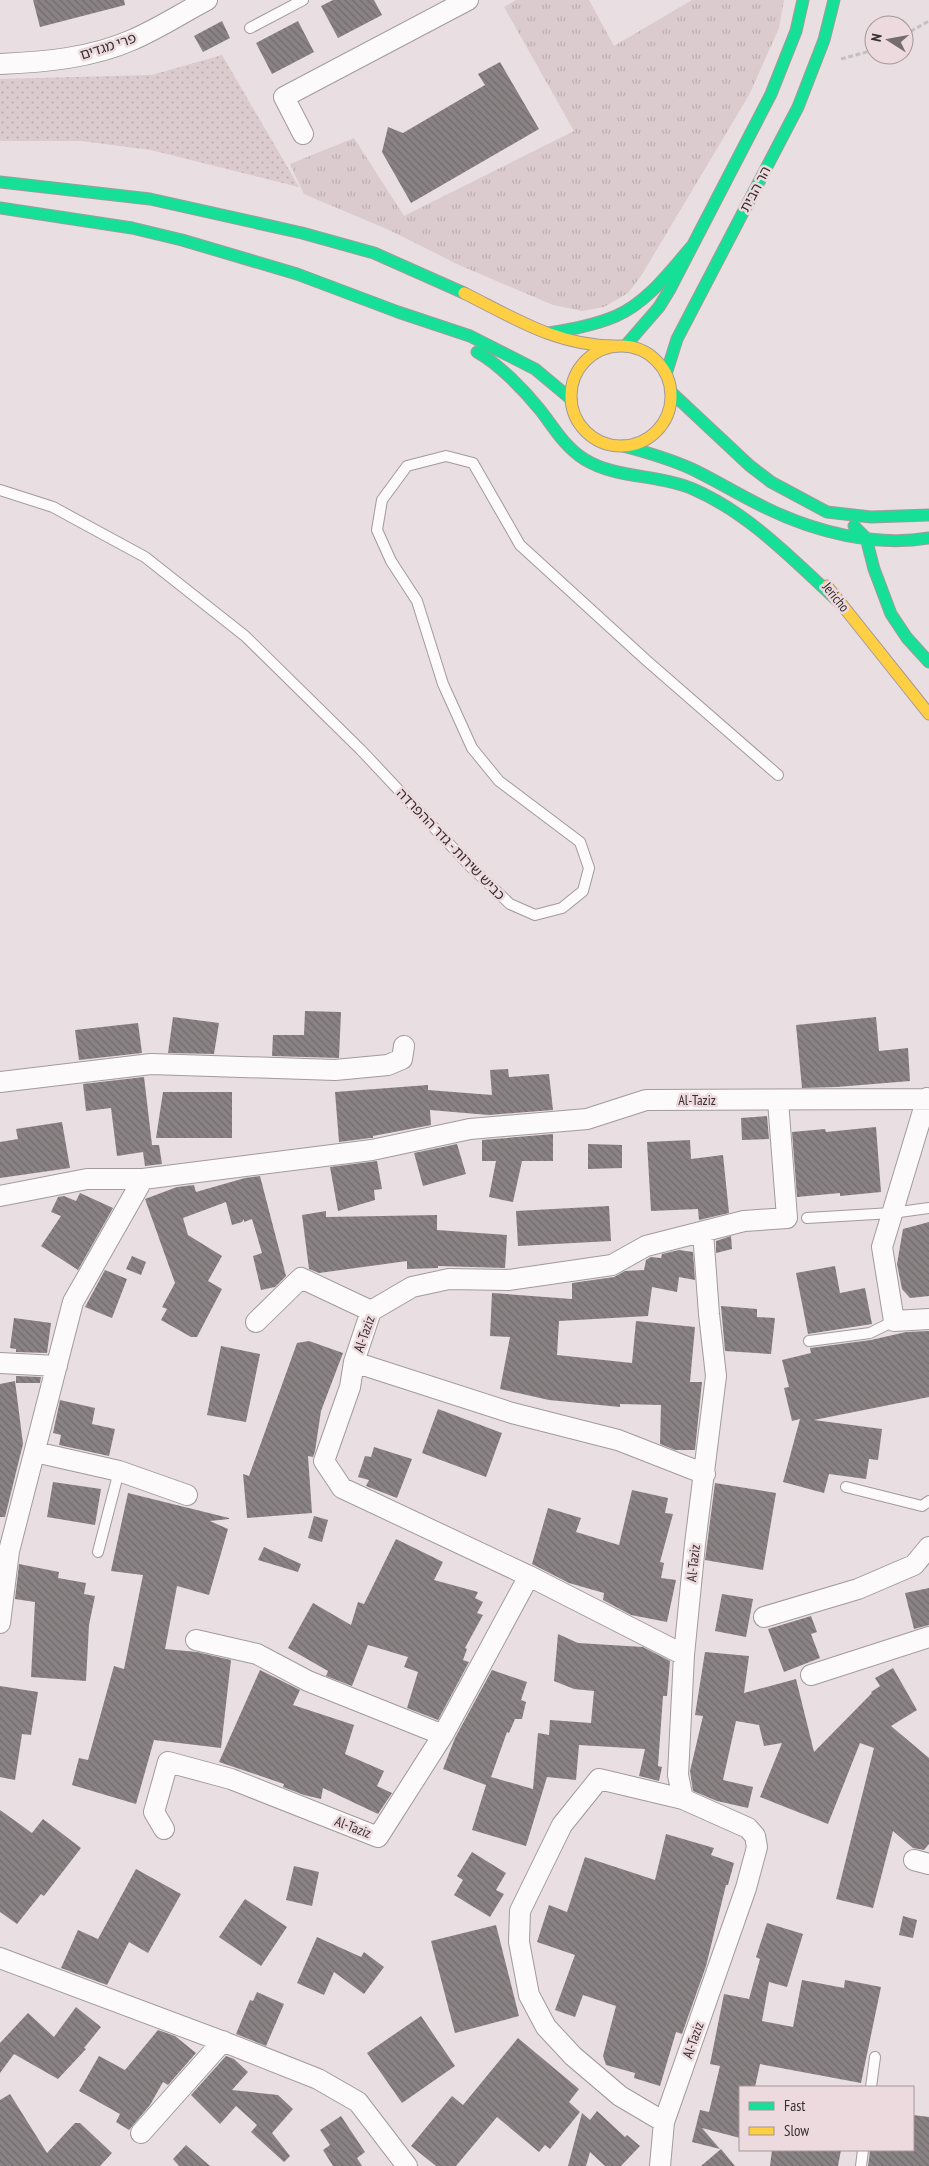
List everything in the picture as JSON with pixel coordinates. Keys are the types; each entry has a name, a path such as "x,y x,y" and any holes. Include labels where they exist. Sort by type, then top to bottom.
{"main road":[{"path":"803,0 788,53 771,94 659,306 621,346 600,350 588,358 578,370 573,384 571,399 578,421 594,438 608,444 623,446 668,459 778,514 866,538 888,541 929,538"},
{"name":"הר הבית","path":"666,374 676,339 798,107 816,65 834,0"},
{"path":"0,182 150,198 302,233 374,253 422,273 546,334 590,346 639,348 650,354 666,374 671,392 670,408 663,423 653,435 638,443 623,446"},
{"path":"0,208 96,222 182,240 297,274 398,312 470,336 535,369 571,399"},
{"path":"546,334 607,319 626,311 650,292 692,246"},
{"path":"398,312 486,357 534,403 570,447 585,460 604,469 669,482 708,496 748,522 842,605"},
{"path":"671,392 723,443 771,482 827,512 900,517 929,515"},
{"path":"733,491 777,527"},
{"path":"842,514 866,538 874,569 891,614 907,638 929,662"},
{"name":"Jericho","path":"788,539 929,714"}],"street":[{"name":"פרי מגדים","path":"0,64 72,58 102,50 132,40 207,0"},
{"path":"302,134 284,97 468,0"},
{"path":"0,1082 151,1064 335,1070 370,1067 388,1065 402,1059 404,1046"},
{"path":"928,1098 882,1247 894,1321 929,1319"},
{"name":"Al-Taziz","path":"0,1196 87,1179 143,1179 372,1150 470,1129 587,1118 646,1100 778,1101 928,1098"},
{"name":"Al-Taziz","path":"684,1655 529,1576 342,1488 324,1461 350,1387 354,1362 371,1311 412,1287 449,1279 508,1280 612,1265 646,1246 744,1221 787,1218 778,1101"},
{"path":"0,1623 9,1551 73,1302 143,1179"},
{"name":"Al-Taziz","path":"683,1799 678,1775 684,1655 695,1544 716,1376 708,1314 703,1232"},
{"path":"256,1322 301,1278 371,1311"},
{"path":"354,1362 512,1414 618,1440 705,1474"},
{"path":"0,1363 57,1366"},
{"path":"35,1452 119,1471 188,1495"},
{"path":"764,1616 858,1589 914,1566 929,1547"},
{"name":"Al-Taziz","path":"164,1829 154,1812 168,1762 231,1779 378,1837 442,1734 529,1576"},
{"path":"811,1675 929,1637"},
{"path":"196,1640 257,1654 308,1681 442,1734"},
{"name":"Al-Taziz","path":"660,2166 664,2122 746,1888 757,1847 755,1836 748,1828 683,1799 599,1779 562,1825 520,1911 519,1942 530,1995 546,2027 574,2056 620,2096 664,2122"},
{"path":"0,1958 223,2041 318,2079 358,2102 407,2166"},
{"path":"141,2133 223,2041"}],"lane":[{"path":"250,28 303,0"},
{"name":"כביש שירות - גדר ההפרדה","path":"0,490 54,506 144,557 245,636 361,750 470,866 510,904 535,915 562,908 583,891 589,868 580,842 499,781 472,748 443,684 417,601 391,561 377,530 382,500 407,466 446,456 473,463 520,545 646,660 778,775"},
{"path":"807,1218 892,1213 929,1208"},
{"path":"809,1341 870,1333 894,1321"},
{"path":"98,1552 119,1471"},
{"path":"846,1488 922,1506 929,1501"},
{"path":"871,2086 875,2057"},
{"path":"860,2166 863,2151"}],"path":[{"path":"914,30 929,22"},
{"path":"816,65 864,53"}],"green space":[{"path":"516,0 589,0 614,46 692,0 784,0 779,28 749,95 641,276 628,293 604,307 582,311 553,305 459,265 389,230 304,194 290,164 354,138 404,216 574,131 504,7"},
{"path":"222,55 299,187 151,150 81,141 0,141 0,79 152,75"}],"building":[{"path":"33,0 124,0 125,5 40,27"},
{"path":"333,0 374,0 382,15 338,38 321,6"},
{"path":"222,21 230,38 203,52 194,36"},
{"path":"298,21 314,52 272,74 256,43"},
{"path":"500,62 539,129 411,203 382,152 388,127 403,133 485,85 478,74"},
{"path":"305,1011 341,1012 339,1058 272,1056 273,1035 304,1035"},
{"path":"173,1017 219,1023 214,1054 168,1053"},
{"path":"876,1017 879,1051 908,1048 910,1081 802,1088 796,1025"},
{"path":"138,1023 142,1053 79,1060 75,1030"},
{"path":"508,1069 509,1077 549,1074 553,1110 489,1115 430,1110 431,1125 373,1136 373,1138 339,1142 335,1092 428,1085 428,1090 492,1095 490,1070"},
{"path":"144,1077 152,1145 159,1145 162,1164 145,1166 143,1152 117,1156 111,1108 86,1111 83,1084"},
{"path":"163,1092 232,1092 232,1138 156,1138"},
{"path":"767,1116 769,1139 742,1140 741,1118"},
{"path":"62,1122 70,1168 0,1178 0,1142 18,1139 16,1129"},
{"path":"876,1127 881,1192 840,1196 840,1193 797,1197 792,1132 825,1129 826,1132"},
{"path":"553,1134 553,1161 522,1161 513,1202 489,1197 496,1161 482,1161 482,1140"},
{"path":"690,1140 691,1159 723,1155 729,1213 699,1220 698,1209 651,1211 647,1142"},
{"path":"457,1144 466,1174 423,1186 414,1153"},
{"path":"588,1144 622,1145 622,1168 588,1169"},
{"path":"377,1161 382,1189 374,1190 375,1200 338,1211 330,1167"},
{"path":"260,1176 286,1276 275,1287 261,1290 253,1256 262,1253 252,1219 244,1222 244,1219 242,1222 232,1225 226,1202 183,1218 188,1235 222,1256 208,1281 222,1289 197,1337 191,1337 161,1320 167,1309 162,1307 175,1283 145,1199 177,1187 194,1185 196,1192 245,1178"},
{"path":"80,1193 113,1208 78,1270 41,1246 61,1216 51,1212 58,1197 64,1196 76,1201"},
{"path":"609,1206 611,1241 518,1246 516,1211"},
{"path":"326,1211 326,1217 437,1215 437,1230 507,1235 505,1268 438,1266 438,1268 407,1269 407,1261 319,1273 309,1269 302,1215"},
{"path":"929,1222 929,1296 910,1298 902,1289 897,1264 903,1229"},
{"path":"731,1236 732,1249 716,1253 716,1241"},
{"path":"679,1250 693,1252 695,1280 679,1277 677,1292 652,1287 648,1316 559,1321 557,1355 632,1363 636,1321 695,1327 690,1382 702,1382 695,1450 675,1450 660,1444 661,1405 620,1404 620,1407 549,1400 500,1389 510,1337 490,1336 492,1293 572,1299 572,1283 614,1277 625,1271 644,1270 646,1260 651,1257 661,1258 662,1254"},
{"path":"132,1256 146,1262 141,1275 126,1269"},
{"path":"835,1266 840,1293 865,1288 872,1324 808,1334 796,1273"},
{"path":"105,1270 127,1279 112,1318 85,1307"},
{"path":"721,1306 757,1309 757,1317 775,1318 771,1354 725,1351"},
{"path":"14,1318 51,1323 47,1353 16,1352 16,1349 10,1348"},
{"path":"929,1331 929,1397 814,1420 882,1429 878,1460 869,1459 866,1479 829,1474 824,1493 783,1482 800,1419 792,1421 784,1388 789,1387 782,1360 811,1353 810,1348 871,1340 906,1332"},
{"path":"309,1341 343,1353 321,1411 313,1457 308,1456 312,1513 247,1518 243,1474 249,1476 297,1343"},
{"path":"221,1346 260,1354 246,1422 207,1415"},
{"path":"16,1376 41,1377 40,1383 16,1383"},
{"path":"15,1381 23,1444 5,1517 0,1517 0,1384"},
{"path":"60,1400 95,1408 92,1424 115,1429 109,1456 59,1445 61,1435 53,1433"},
{"path":"438,1409 502,1433 486,1477 422,1453"},
{"path":"374,1447 412,1459 397,1498 366,1486 369,1480 358,1477 365,1456 371,1457"},
{"path":"53,1482 101,1489 95,1525 47,1517"},
{"path":"715,1483 776,1493 763,1570 705,1560"},
{"path":"632,1490 668,1498 665,1513 673,1514 660,1562 664,1563 661,1578 676,1580 667,1622 631,1615 603,1600 604,1593 569,1583 532,1564 548,1508 581,1518 576,1532 619,1545"},
{"path":"128,1493 229,1518 210,1521 228,1529 209,1595 177,1586 165,1649 197,1652 231,1660 221,1748 154,1740 136,1804 72,1785 79,1758 88,1760 114,1666 124,1669 143,1575 111,1571"},
{"path":"314,1516 328,1520 322,1542 308,1538"},
{"path":"396,1539 443,1562 434,1580 478,1592 475,1598 483,1602 477,1613 483,1615 465,1648 467,1649 463,1660 469,1662 438,1720 407,1708 418,1672 404,1667 408,1657 368,1645 352,1686 326,1676 328,1671 288,1648 313,1603 351,1625 358,1602 364,1604"},
{"path":"264,1547 301,1564 298,1572 258,1560"},
{"path":"19,1564 59,1572 58,1578 86,1583 84,1594 95,1596 89,1625 86,1681 31,1677 35,1602 15,1599"},
{"path":"929,1588 929,1625 914,1629 905,1593"},
{"path":"722,1594 753,1599 746,1637 715,1631"},
{"path":"811,1616 817,1632 811,1634 820,1658 784,1672 768,1629"},
{"path":"558,1634 578,1643 643,1647 670,1661 667,1696 663,1696 658,1766 662,1767 659,1781 639,1776 645,1749 579,1745 576,1780 547,1777 526,1846 472,1830 486,1785 443,1769 455,1738 492,1670 527,1682 521,1700 526,1702 522,1719 515,1719 509,1733 507,1732 491,1777 533,1789 538,1733 549,1735 550,1720 591,1723 594,1691 574,1689 554,1681"},
{"path":"705,1652 749,1656 744,1693 796,1679 814,1752 871,1692 880,1686 875,1678 893,1668 917,1710 891,1726 929,1758 929,1844 924,1850 913,1848 893,1831 873,1908 836,1899 874,1748 860,1743 828,1824 760,1797 782,1743 764,1746 759,1725 736,1721 723,1780 753,1787 748,1808 717,1801 693,1791 690,1771 703,1716 695,1715"},
{"path":"260,1670 300,1690 293,1705 354,1725 345,1754 384,1771 377,1786 392,1793 378,1814 323,1788 321,1799 304,1795 283,1787 284,1784 219,1762"},
{"path":"0,1686 38,1692 31,1735 22,1734 15,1780 0,1777"},
{"path":"0,1810 32,1833 43,1819 81,1848 44,1896 41,1894 17,1924 0,1912"},
{"path":"666,1834 714,1848 711,1855 734,1863 728,1885 726,1885 706,1966 682,2034 676,2032 660,2086 634,2078 635,2073 606,2065 603,2056 616,2006 583,1995 575,2017 555,2010 575,1955 537,1942 549,1905 567,1912 585,1857 655,1880"},
{"path":"472,1852 506,1873 496,1890 504,1894 490,1917 454,1895 463,1880 457,1876"},
{"path":"294,1866 319,1872 312,1906 286,1900"},
{"path":"136,1869 181,1894 148,1953 129,1942 107,1985 61,1968 78,1930 98,1939"},
{"path":"245,1899 287,1927 261,1966 219,1937"},
{"path":"903,1916 917,1920 913,1938 899,1935"},
{"path":"767,1923 803,1934 787,1987 769,1982 762,2021 793,2027 802,1980 844,1988 845,1980 881,1987 861,2083 760,2064 755,2086 739,2086 739,2138 702,2128 720,2149 692,2142 700,2110 709,2112 720,2066 710,2064 724,1994 749,1999 760,1959 756,1957"},
{"path":"496,1925 519,2016 455,2033 431,1941"},
{"path":"317,1937 361,1957 364,1952 384,1967 364,1994 334,1972 324,1995 297,1983"},
{"path":"257,1992 284,2004 266,2046 236,2034 250,2000 253,2001"},
{"path":"76,2007 101,2027 84,2048 86,2049 58,2079 14,2054 0,2073 0,2043 28,2013 54,2037"},
{"path":"421,2016 455,2066 402,2103 367,2053"},
{"path":"158,2030 175,2036 196,2053 168,2085 163,2082 150,2105 129,2130 116,2122 120,2114 79,2091 99,2056 125,2070"},
{"path":"518,2038 579,2089 569,2102 580,2112 550,2149 545,2145 539,2152 497,2117 456,2166 436,2166 411,2146 452,2096 463,2105"},
{"path":"226,2056 234,2059 248,2072 232,2090 278,2095 293,2109 272,2133 290,2156 284,2162 251,2132 257,2125 236,2106 220,2124 191,2095"},
{"path":"10,2094 47,2153 75,2123 80,2123 112,2153 100,2166 0,2166 0,2100"},
{"path":"597,2111 625,2137 627,2135 640,2146 621,2166 605,2166 590,2152 586,2166 568,2166 582,2113 590,2120"},
{"path":"914,2115 929,2117 929,2166 868,2166 870,2151 914,2151"},
{"path":"341,2116 365,2152 357,2158 362,2166 333,2166 323,2150 330,2145 320,2130"},
{"path":"186,2145 210,2166 179,2166 173,2159"},
{"path":"721,2149 735,2166 701,2166"},
{"path":"772,2151 841,2151 838,2166 770,2166"}],"traffic: fast":[{"path":"626,345 659,307 670,289 771,94 796,31 803,0"},
{"path":"666,374 677,339 798,107 824,40 834,0"},
{"path":"0,182 150,199 302,233 374,253 464,293"},
{"path":"0,208 132,228 182,240 297,274 398,312 470,336 535,369 571,399"},
{"path":"549,333 600,322 628,310 658,285 692,246"},
{"path":"477,352 494,363 520,387 565,443 584,459 610,470 680,484 714,499 754,526 790,556 842,605"},
{"path":"671,392 749,465 771,482 827,512 871,517 929,515"},
{"path":"623,446 684,465 766,508 805,524 867,539 909,540 929,538"},
{"path":"854,526 866,538 874,569 891,614 907,638 929,662"}],"traffic: slow":[{"path":"464,293 518,321 555,336 594,345 615,346"},
{"path":"621,346 640,350 656,361 667,377 671,396 667,415 656,431 640,442 621,446 602,442 586,431 575,415 571,396 575,377 586,361 602,350 621,346"},
{"path":"827,586 929,714"}]}
